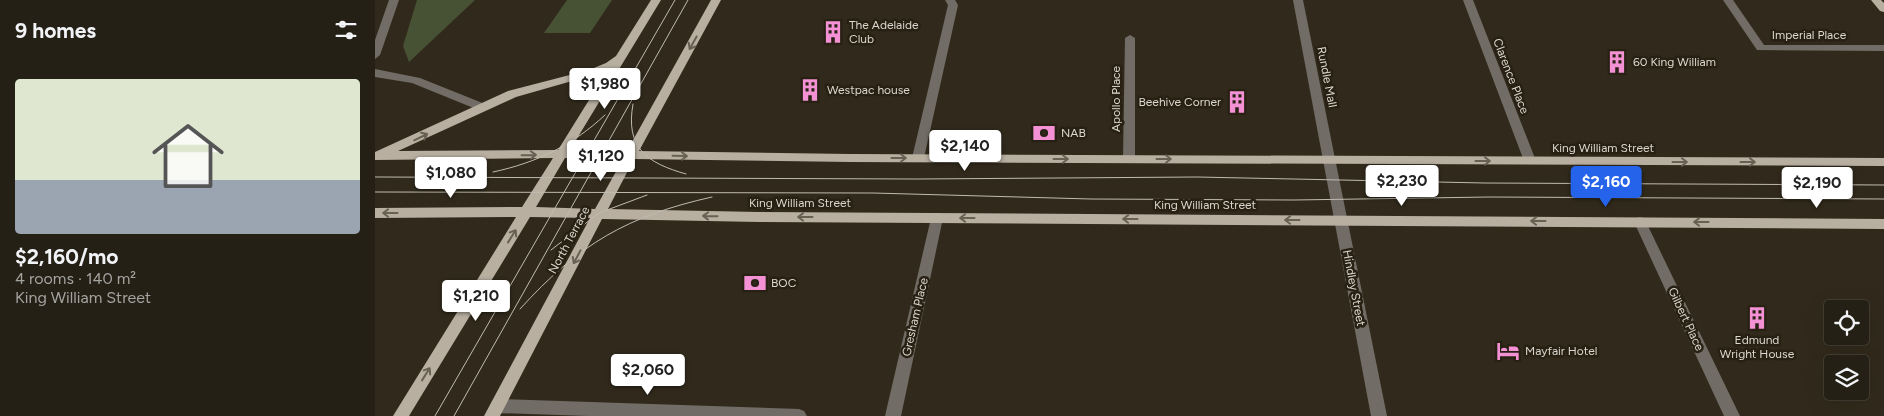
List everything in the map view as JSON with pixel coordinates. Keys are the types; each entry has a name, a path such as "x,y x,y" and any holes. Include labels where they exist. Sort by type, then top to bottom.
{"main road":[{"path":"401,416 656,0"},
{"name":"North Terrace","path":"495,411 599,214 717,0"},
{"path":"1876,0 1884,9"},
{"path":"375,155 403,146 481,107 522,91 603,69 614,63 625,52"},
{"name":"King William Street","path":"375,155 562,154 918,158 1884,162"},
{"name":"King William Street","path":"375,213 527,212 937,218 1884,224"}],"street":[{"path":"375,55 394,0"},
{"name":"Rundle Mall","path":"1298,0 1329,160"},
{"name":"Clarence Place","path":"1467,0 1530,161"},
{"name":"Imperial Place","path":"1728,0 1761,48 1884,48"},
{"path":"918,158 951,3"},
{"name":"Apollo Place","path":"1129,159 1130,38"},
{"path":"375,73 394,73 448,91 481,107"},
{"name":"Hindley Street","path":"1329,160 1379,416"},
{"name":"Gresham Place","path":"893,416 937,218"},
{"name":"Gilbert Place","path":"1640,222 1733,416"},
{"path":"495,411 799,416"}],"green space":[{"path":"417,0 475,0 409,62 403,46"},
{"path":"567,0 612,0 590,33 544,33"}],"tram line":[{"path":"572,178 675,0"},
{"path":"588,178 688,0"},
{"path":"633,104 632,132 636,143 642,151 660,165 686,174"},
{"path":"493,172 524,164 567,144 605,115"},
{"path":"375,177 572,178"},
{"path":"588,178 917,179 1197,177 1485,183 1884,185"},
{"path":"564,192 572,178"},
{"path":"572,178 588,178"},
{"path":"580,192 588,178"},
{"path":"375,192 564,192"},
{"path":"435,416 564,192"},
{"path":"564,192 580,192"},
{"path":"454,416 580,192"},
{"path":"580,192 873,193 1091,199 1294,200 1489,197 1884,199"},
{"path":"551,250 599,213 647,195"},
{"path":"520,309 563,267 584,250 606,236 654,213 712,197"}],"place":[{"name":"The Adelaide Club","path":"833,32"},
{"name":"60 King William","path":"1617,62"},
{"name":"Westpac house","path":"810,90"},
{"name":"Beehive Corner","path":"1237,102"},
{"name":"NAB","path":"1044,133"},
{"name":"BOC","path":"755,283"},
{"name":"Edmund Wright House","path":"1757,318"},
{"name":"Mayfair Hotel","path":"1508,351"}]}
